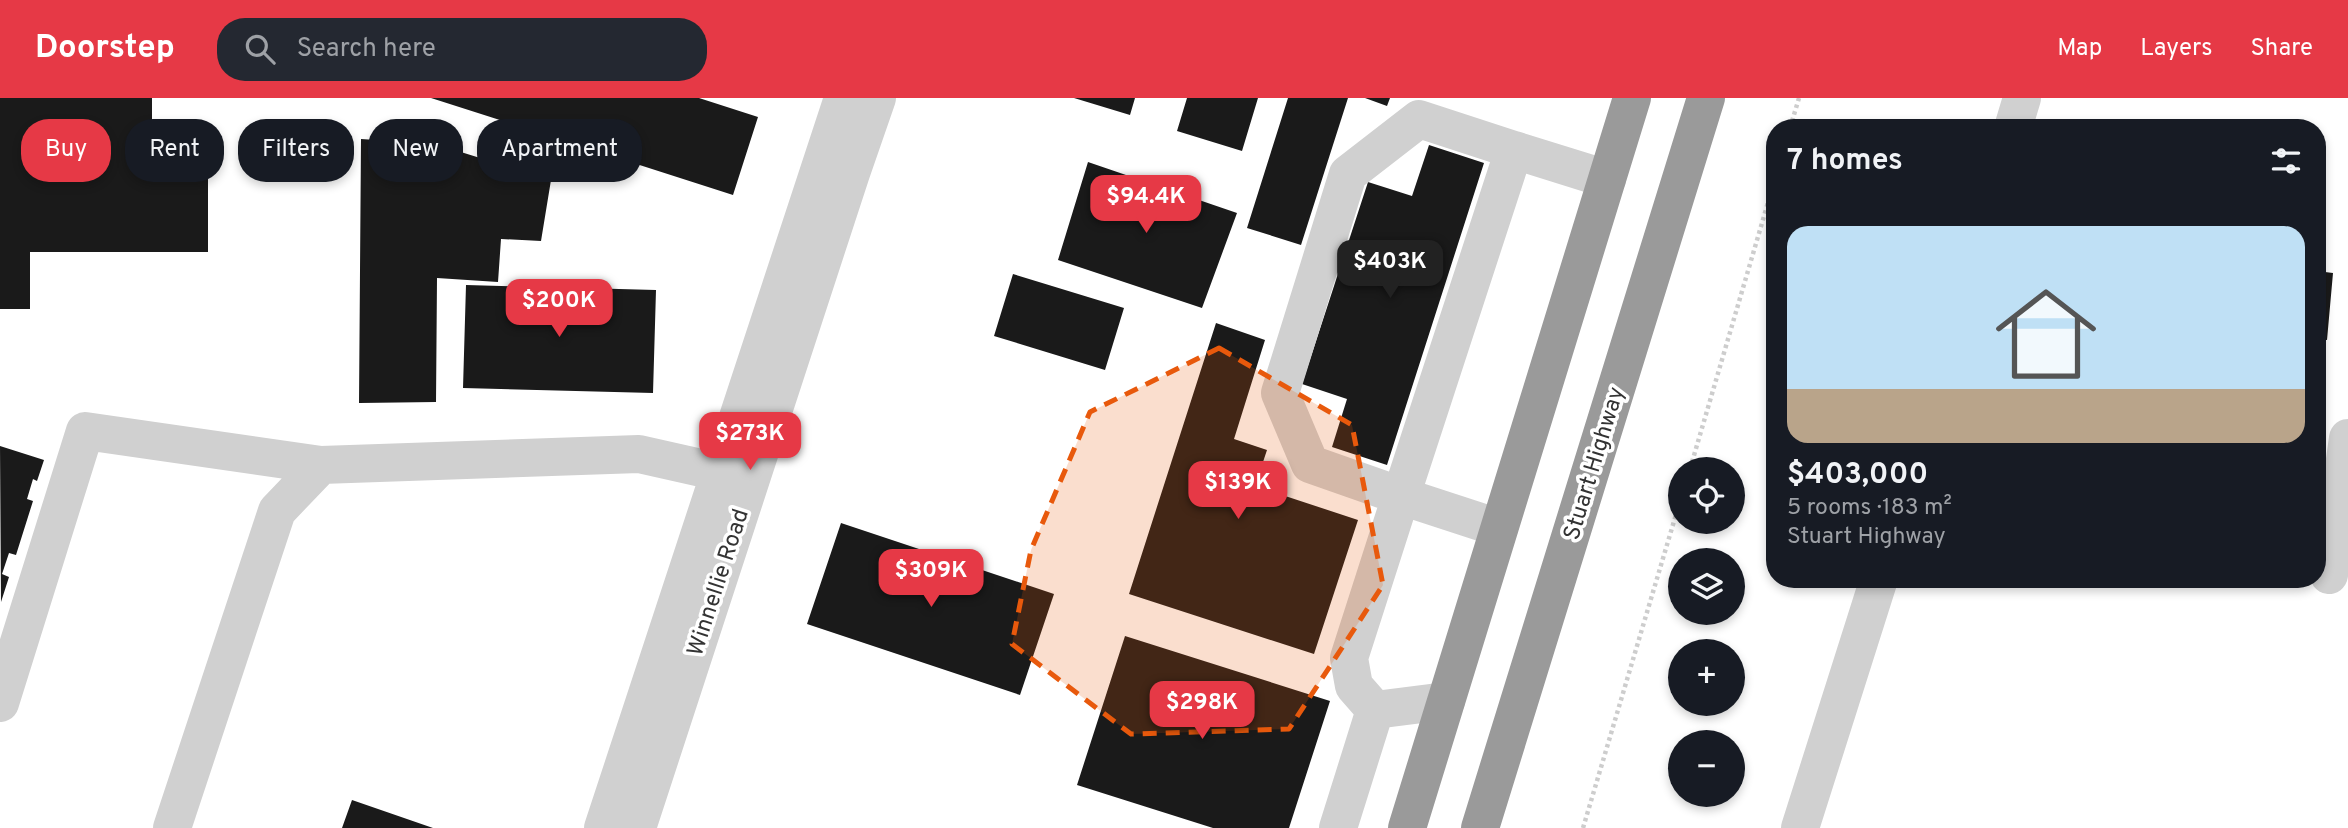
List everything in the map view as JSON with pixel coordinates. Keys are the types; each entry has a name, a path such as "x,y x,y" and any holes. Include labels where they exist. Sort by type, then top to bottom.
{"highway":[{"path":"1407,828 1632,98"},
{"name":"Stuart Highway","path":"1480,828 1706,98"}],"street":[{"name":"Winnellie Road","path":"603,828 842,98"},
{"name":"Winnellie Road","path":"636,828 877,98"},
{"path":"2016,119 2022,98"},
{"path":"1499,528 1310,464 1280,393 1348,174 1419,119 1607,179"},
{"path":"1375,710 1354,686 1349,658 1514,150"},
{"path":"0,703 85,431 321,465 639,454 719,472"},
{"path":"2331,576 2348,438"},
{"path":"172,828 277,511 321,465"},
{"path":"1805,827 1876,588"},
{"path":"1375,710 1446,701"},
{"path":"1338,828 1375,710"}],"path":[{"path":"1793,119 1799,98"},
{"path":"1694,457 1766,209"},
{"path":"1583,828 1670,534"}],"highlighted area":[{"path":"1219,348 1352,425 1383,585 1289,729 1131,734 1012,644 1031,550 1090,412"}],"building":[{"path":"0,98 152,98 152,119 125,119 125,182 208,182 208,252 30,252 30,309 0,309"},
{"path":"431,98 699,98 758,117 733,195 642,166 642,119 496,119"},
{"path":"1074,98 1135,98 1130,115"},
{"path":"1187,98 1258,98 1242,151 1177,131"},
{"path":"1288,98 1348,98 1301,245 1247,228"},
{"path":"1365,98 1390,98 1387,106"},
{"path":"361,139 368,139 368,182 463,182 463,153 477,157 477,182 551,182 541,241 501,239 498,282 437,278 436,402 359,403"},
{"path":"1429,145 1484,163 1387,465 1332,447 1347,399 1302,384 1368,182 1412,196"},
{"path":"1088,162 1237,213 1202,308 1058,260"},
{"path":"2326,272 2333,273 2326,340"},
{"path":"1013,274 1124,308 1105,370 994,336"},
{"path":"466,285 656,290 653,393 463,388"},
{"path":"1216,323 1265,340 1234,439 1267,450 1255,486 1358,520 1314,654 1129,594"},
{"path":"0,446 44,460 37,481 33,479 27,499 33,501 16,555 9,553 2,574 9,577 1,602"},
{"path":"841,523 1054,594 1020,695 807,624"},
{"path":"1125,636 1330,701 1289,828 1213,828 1077,785"},
{"path":"352,800 433,828 342,828"}]}
